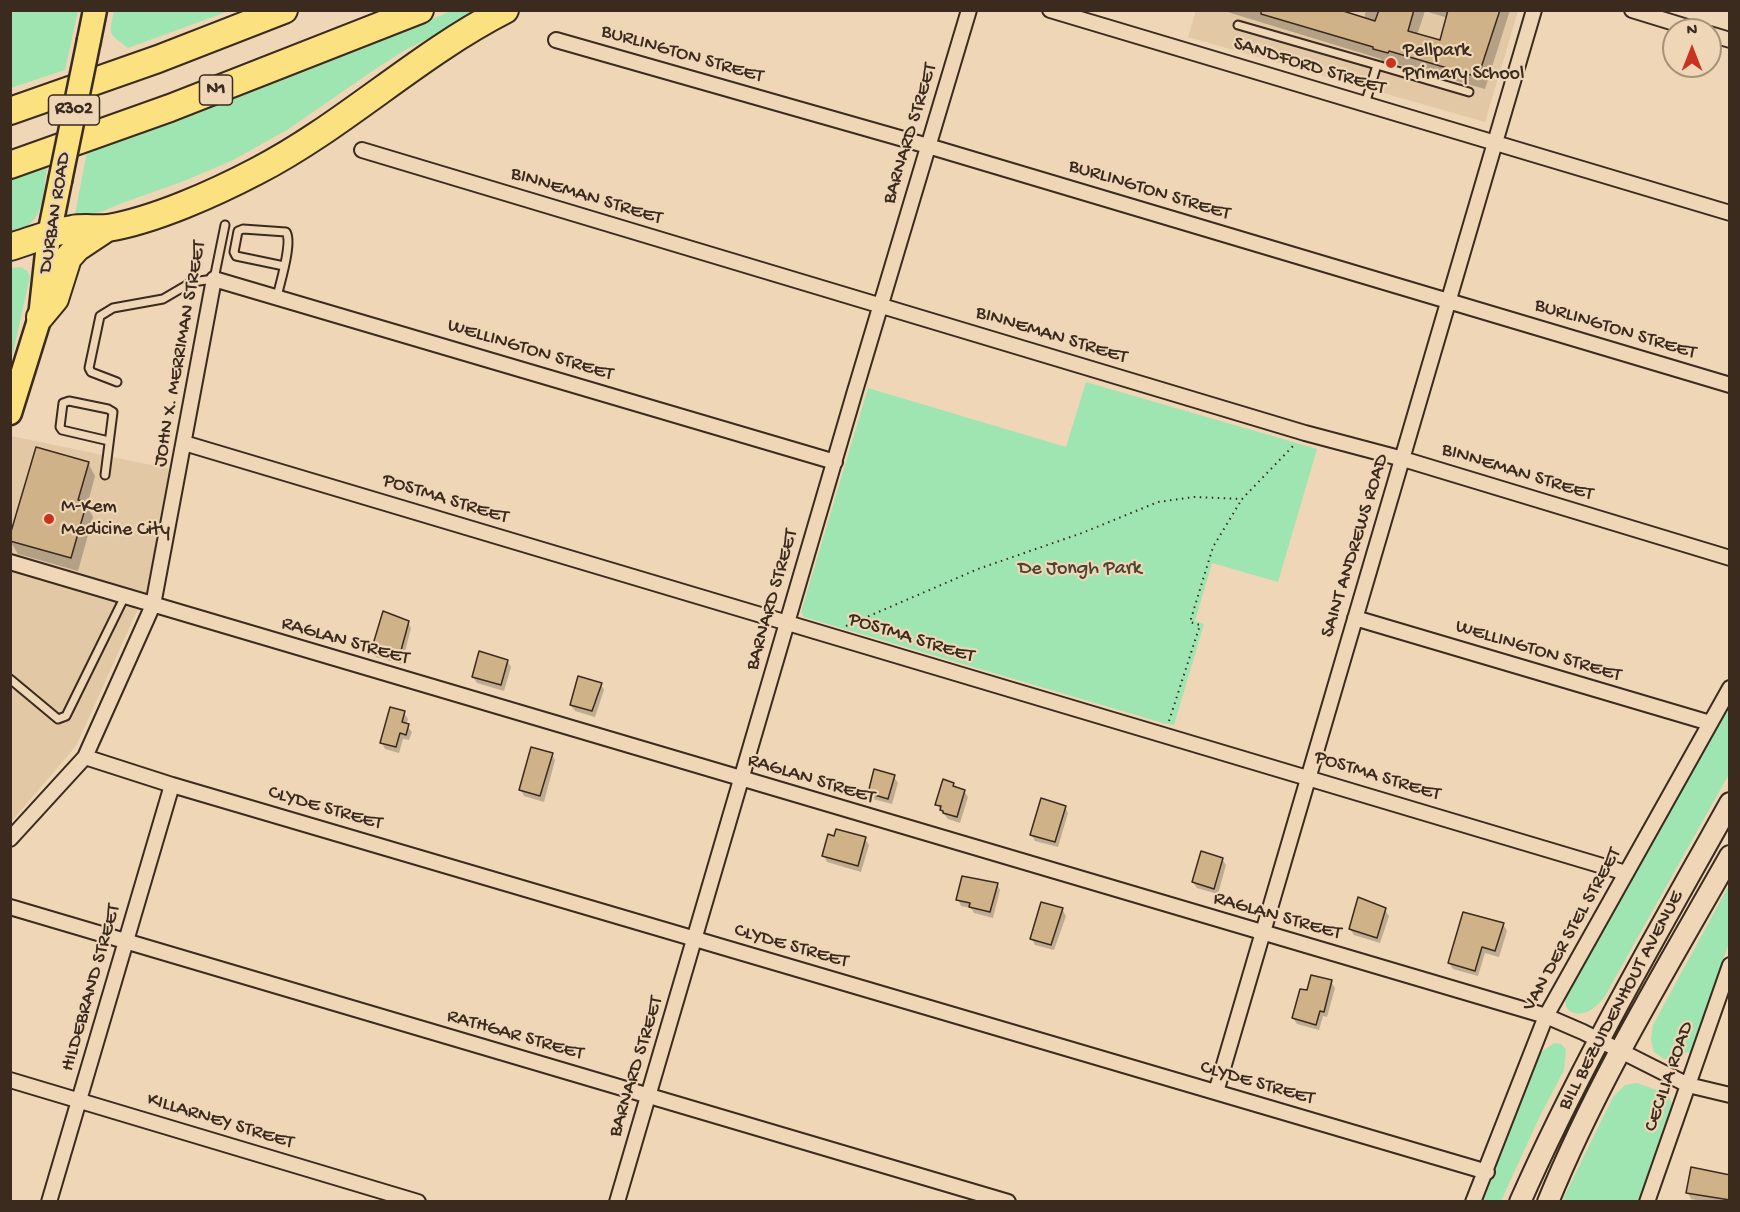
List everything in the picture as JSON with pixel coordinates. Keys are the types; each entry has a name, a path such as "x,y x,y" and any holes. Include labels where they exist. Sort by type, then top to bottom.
{"highway":[{"path":"10,111 158,59 284,10"},
{"name":"N1","path":"10,165 170,108 420,10"},
{"path":"10,247 71,229 108,228 207,196 258,171 308,141 468,31 505,10"},
{"path":"40,317 55,299 68,258 83,244 108,228"}],"main road":[{"name":"DURBAN ROAD","path":"10,413 40,317 50,235 95,10"},
{"name":"BILL BEZUIDENHOUT AVENUE","path":"1520,1202 1599,1040 1730,803"},
{"name":"BILL BEZUIDENHOUT AVENUE","path":"1548,1202 1569,1149 1620,1051 1730,856"}],"street":[{"name":"BARNARD STREET","path":"617,1202 969,10"},
{"name":"SANDFORD STREET","path":"1050,10 1730,213"},
{"name":"SAINT ANDREWS ROAD","path":"1216,1092 1534,10"},
{"path":"1632,10 1662,19"},
{"name":"BURLINGTON STREET","path":"556,40 928,146 1730,385"},
{"name":"BINNEMAN STREET","path":"362,150 1730,558"},
{"name":"WELLINGTON STREET","path":"214,279 835,462"},
{"name":"JOHN X. MERRIMAN STREET","path":"10,839 86,757 153,605 214,279"},
{"name":"POSTMA STREET","path":"184,443 1626,873"},
{"name":"RAGLAN STREET","path":"10,562 1546,1016 1688,1084 1730,1095"},
{"path":"121,595 141,593 158,584"},
{"name":"WELLINGTON STREET","path":"1355,618 1710,723"},
{"name":"VAN DER STEL STREET","path":"1473,1202 1487,1172 1546,1016 1730,688"},
{"name":"CLYDE STREET","path":"86,757 1487,1172"},
{"name":"HILDEBRAND STREET","path":"49,1202 172,784"},
{"name":"RATHGAR STREET","path":"10,907 1008,1202"},
{"name":"CECILIA ROAD","path":"1647,1202 1730,965"},
{"name":"KILLARNEY STREET","path":"10,1080 418,1202"}],"lane":[{"path":"1238,25 1469,92"},
{"path":"1365,104 1377,65"},
{"name":"JOHN X. MERRIMAN STREET","path":"214,279 225,225"},
{"path":"277,297 284,266 289,239 286,232 243,229 238,231 234,252 236,256 284,266"},
{"path":"117,382 91,372 89,368 100,316 113,308 163,299 192,282 214,279"},
{"path":"105,475 113,414 111,410 69,401 63,403 60,427 62,430 109,441"},
{"path":"10,679 58,719 66,716 121,595"}],"path":[{"path":"1168,724 1200,625 1190,622 1218,536 1242,499 1299,439"},
{"path":"841,628 978,569 1082,533 1158,502 1194,497 1242,499"}],"shaded area":[{"name":"Pellpark Primary School","path":"1196,11 1518,11 1485,122 1188,37"},
{"path":"11,436 180,471 156,603 142,600 76,746 11,822"}],"green space":[{"path":"114,10 229,11 128,48 111,32"},
{"path":"10,11 78,11 65,70 11,88"},
{"path":"452,11 484,11 405,50 287,130 233,160 103,211 78,217 75,215 88,146 294,73"},
{"path":"48,161 41,206 37,215 23,229 11,233 10,173"},
{"path":"21,267 30,276 11,362 11,268"},
{"name":"De Jongh Park","path":"1086,382 1317,449 1278,582 1212,563 1195,621 1204,624 1174,725 804,617 801,612 868,388 1066,447"},
{"path":"1729,703 1729,774 1605,996 1587,1012 1581,1014 1571,1011 1566,1007 1565,998"},
{"path":"1729,885 1729,943 1690,1053 1687,1052 1677,1060 1664,1059 1654,1052 1651,1040 1653,1025"},
{"path":"1554,1043 1561,1044 1566,1049 1564,1070 1501,1201 1482,1201 1540,1053"},
{"path":"1637,1083 1668,1094 1672,1104 1638,1201 1562,1201 1613,1097 1625,1085"}],"building":[{"path":"1261,10 1340,10 1375,21 1379,10 1414,10 1408,31 1440,40 1448,10 1500,10 1478,77 1389,51 1388,53 1373,49 1373,47 1261,14"},
{"name":"M-Kem Medicine City","path":"36,447 89,462 78,500 87,502 71,558 10,541"},
{"path":"383,611 409,621 399,658 371,651"},
{"path":"479,651 508,660 501,685 472,677"},
{"path":"578,676 602,683 592,711 570,705"},
{"path":"390,707 405,711 402,722 409,724 406,735 400,733 396,747 380,743"},
{"path":"531,747 553,753 540,796 519,790"},
{"path":"874,769 895,775 888,799 868,793"},
{"path":"943,779 965,790 957,817 943,813 940,810 941,806 935,805"},
{"path":"1041,798 1066,806 1055,842 1030,835"},
{"path":"836,829 866,837 858,866 822,856 828,834 834,836"},
{"path":"1201,851 1223,858 1214,889 1192,882"},
{"path":"962,876 998,883 990,912 969,907 970,903 956,900"},
{"path":"1358,897 1386,908 1377,938 1349,929"},
{"path":"1041,902 1063,908 1051,945 1030,939"},
{"path":"1463,912 1504,923 1495,951 1482,947 1475,971 1448,963"},
{"path":"1311,975 1332,980 1324,1012 1320,1011 1316,1025 1292,1018 1300,989 1307,990"},
{"path":"1691,1167 1730,1175 1730,1200 1686,1193"}],"place":[{"name":"Pellpark Primary School","path":"1391,63"},
{"name":"M-Kem Medicine City","path":"49,519"}]}
